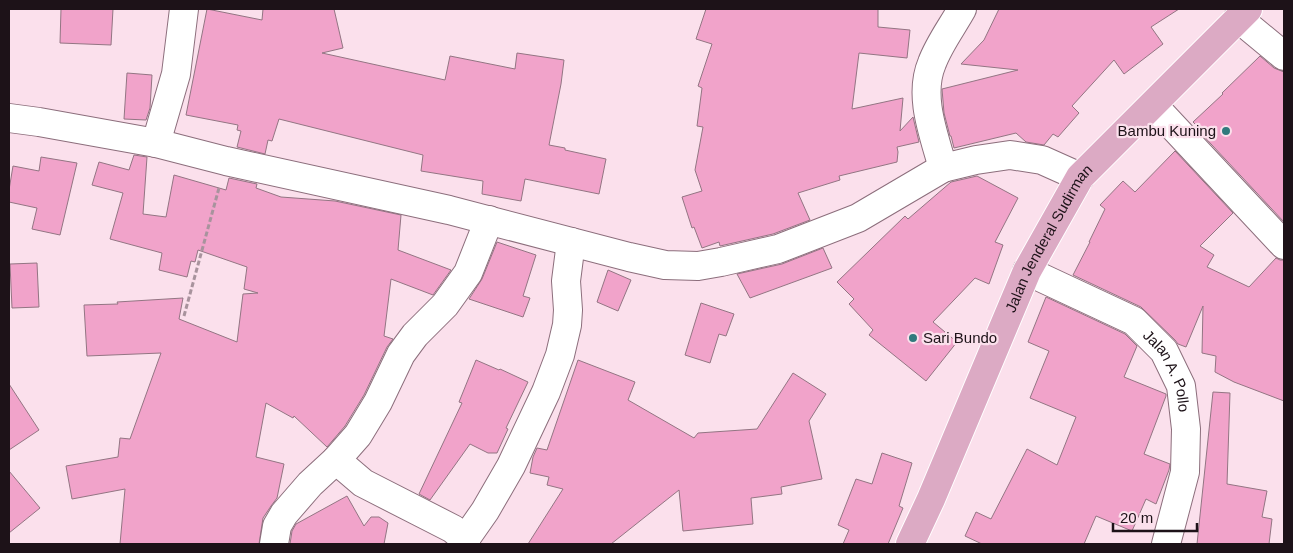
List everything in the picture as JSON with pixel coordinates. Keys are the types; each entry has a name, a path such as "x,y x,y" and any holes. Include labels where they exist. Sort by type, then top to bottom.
{"main road":[{"name":"Jalan Jenderal Sudirman","path":"910,544 931,499 1027,271 1080,178 1243,13"}],"street":[{"path":"156,143 176,74 184,9"},
{"path":"943,168 930,119 925,86 939,47 962,9"},
{"path":"1243,13 1284,56"},
{"path":"1153,105 1284,245"},
{"path":"9,118 156,143 226,161 448,210 665,265 698,266 778,249 858,218 943,168 976,160 1010,155 1042,160 1080,178"},
{"path":"274,544 277,526 284,514 310,484 336,460 358,435 378,402 401,354 415,335 445,305 468,273 489,220"},
{"path":"336,460 363,483 453,528 465,543 511,466 546,392 560,355 567,324 566,281 571,242"},
{"name":"Jalan A. Pollo","path":"1027,271 1134,321 1164,352 1181,386 1186,429 1185,472 1166,544"}],"path":[{"path":"184,316 226,161"}],"building":[{"path":"61,9 113,9 111,45 60,43"},
{"path":"207,9 262,20 263,9 334,9 343,48 322,53 445,80 450,56 515,69 517,53 564,60 549,145 606,159 599,194 525,179 521,201 482,194 483,181 421,171 423,155 279,119 272,141 268,140 265,154 237,147 241,131 237,130 238,125 186,115"},
{"path":"706,9 878,9 878,27 910,30 907,58 859,53 852,109 903,98 900,131 913,117 919,142 897,147 897,162 839,176 840,180 798,193 810,220 773,234 720,246 719,242 702,248 694,227 692,228 682,197 702,191 695,170 703,127 697,126 702,88 698,86 712,44 696,39"},
{"path":"999,9 1179,9 1151,27 1163,44 1124,74 1114,60 1072,106 1079,113 1058,137 1053,134 1044,145 1026,142 1016,133 954,148 944,113 942,89 1018,70 961,64 984,40"},
{"path":"1260,56 1274,68 1284,72 1284,222 1197,129 1198,127 1193,122"},
{"path":"127,73 152,75 150,108 146,120 124,119"},
{"path":"1175,151 1233,213 1200,246 1214,255 1207,267 1249,287 1276,258 1284,260 1284,401 1234,382 1215,372 1216,356 1202,353 1203,306 1186,347 1178,344 1141,307 1073,275 1105,209 1100,205 1123,181 1135,192"},
{"path":"134,155 147,157 143,214 166,217 174,175 226,190 229,178 257,184 256,188 281,197 335,201 401,215 398,250 451,270 433,295 391,279 384,336 393,339 387,347 364,395 345,426 327,447 294,416 293,418 266,403 256,457 284,464 277,498 263,518 259,544 120,544 125,489 72,499 66,466 118,457 120,438 130,439 161,353 87,356 84,305 183,298 179,319 237,342 243,294 258,293 244,289 247,267 198,250 195,262 191,261 187,277 159,270 162,253 110,239 123,193 92,185 99,162 129,170"},
{"path":"41,157 77,163 60,235 32,229 37,208 9,202 13,166 39,171"},
{"path":"977,176 1018,198 995,242 1003,245 989,284 975,278 933,322 957,342 926,381 869,335 873,330 849,304 854,299 837,282 905,216 908,219 951,182"},
{"path":"497,242 536,255 523,296 530,298 523,317 469,299 482,279"},
{"path":"823,248 832,268 750,298 737,274 782,264"},
{"path":"37,263 39,307 12,308 10,264"},
{"path":"608,270 631,280 618,311 597,302"},
{"path":"1046,297 1125,334 1137,346 1124,377 1166,394 1144,454 1170,464 1169,470 1156,504 1146,499 1132,531 1096,516 1084,544 982,544 965,536 976,512 991,519 1027,449 1057,465 1076,417 1030,398 1049,351 1028,342"},
{"path":"701,303 734,314 726,336 719,334 710,363 685,355"},
{"path":"476,360 528,382 506,428 508,429 497,453 488,453 470,444 430,500 419,494 462,403 459,402"},
{"path":"578,360 635,382 628,400 694,438 698,433 757,429 793,373 826,394 809,421 822,479 781,487 782,494 751,498 753,524 683,531 679,490 611,544 528,544 563,489 547,485 549,477 530,473 537,448 547,450"},
{"path":"9,384 39,430 9,450"},
{"path":"1213,392 1230,393 1227,484 1267,491 1262,517 1272,519 1269,544 1197,544"},
{"path":"882,453 912,463 899,506 903,508 888,544 843,544 849,530 838,525 856,479 872,484"},
{"path":"9,471 40,508 9,533"},
{"path":"347,496 364,526 371,517 379,517 388,523 384,544 290,544 292,531 296,524"}],"place":[{"name":"Bambu Kuning","path":"1226,131"},
{"name":"Sari Bundo","path":"913,338"}]}
